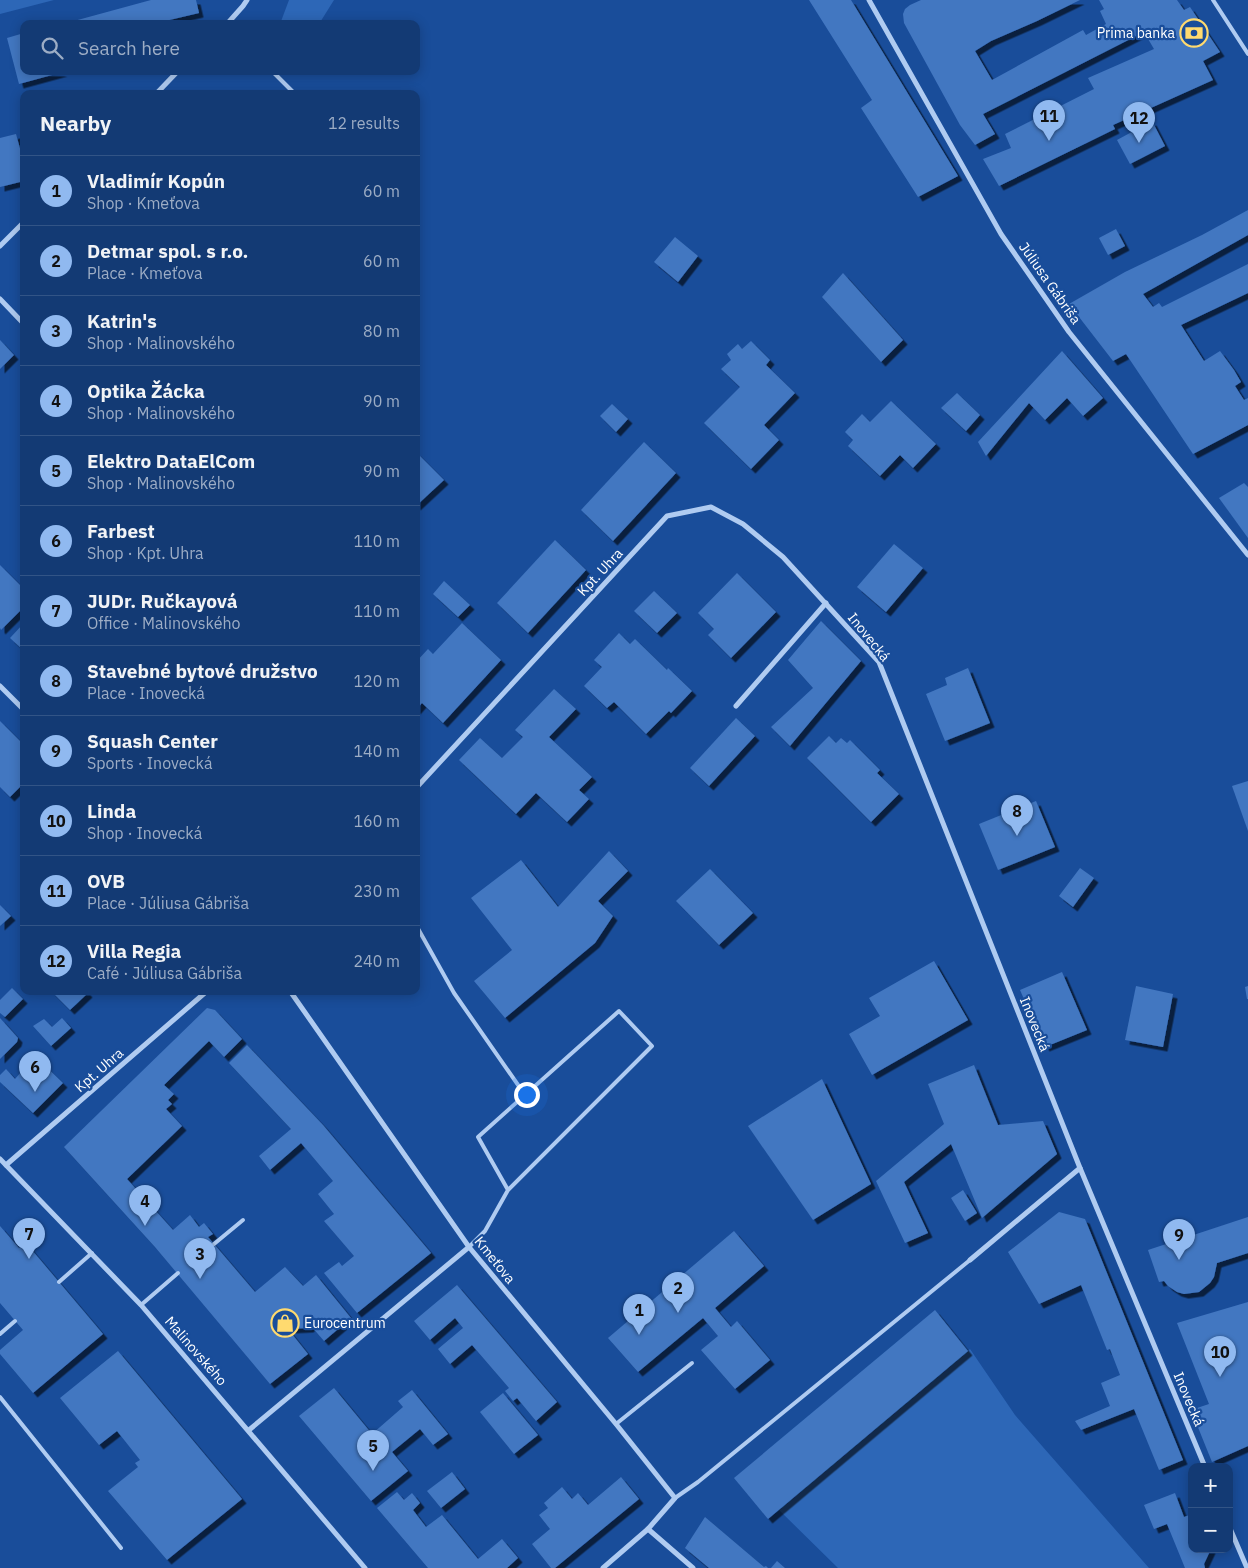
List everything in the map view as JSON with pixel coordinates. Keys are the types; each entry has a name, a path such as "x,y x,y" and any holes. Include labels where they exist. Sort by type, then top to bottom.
{"street":[{"path":"231,20 247,0"},
{"name":"Júliusa Gábriša","path":"869,0 1002,234 1069,332 1248,555"},
{"path":"160,90 174,75"},
{"path":"0,246 20,226"},
{"path":"0,299 20,320"},
{"name":"Kpt. Uhra","path":"420,784 667,516 710,508 743,524 783,557 826,603"},
{"path":"736,706 826,603"},
{"name":"Inovecká","path":"826,603 879,662 1080,1168 1202,1463"},
{"path":"0,686 20,706"},
{"name":"Kpt. Uhra","path":"6,1166 201,995"},
{"name":"Kmeťova","path":"293,995 469,1246 675,1498"},
{"name":"Malinovského","path":"0,1159 141,1305 249,1430 364,1568"},
{"path":"970,1260 1080,1168"},
{"path":"249,1430 469,1246"},
{"path":"603,1568 648,1530 675,1498"},
{"path":"648,1530 693,1568"},
{"path":"1233,1535 1247,1568"}],"lane":[{"path":"1213,0 1248,54"},
{"path":"276,75 291,90"},
{"path":"420,932 454,992 525,1095"},
{"path":"469,1246 485,1231 508,1190 652,1046 619,1012 478,1137 508,1190"},
{"path":"214,1244 243,1220"},
{"path":"59,1282 92,1254"},
{"path":"675,1498 698,1482 970,1260"},
{"path":"141,1305 178,1273"},
{"path":"0,1334 15,1321"},
{"path":"616,1424 692,1362"},
{"path":"0,1397 121,1548"},
{"path":"0,1408 6,1404"}],"shaded area":[{"path":"0,0 54,0 0,14"},
{"path":"289,0 334,0 322,20 282,20"},
{"path":"970,1349 1015,1415 1149,1568 838,1568 779,1510"}],"building":[{"path":"151,0 196,0 199,13 169,20 78,20"},
{"path":"809,0 851,0 958,176 918,197 861,108 872,100"},
{"path":"921,0 1080,0 991,41 975,51 992,80 1083,30 1086,35 1106,24 1100,11 1104,9 1099,0 1177,0 1184,10 1190,7 1220,52 1203,61 1213,80 1113,125 1115,129 999,186 983,159 1011,148 1005,134 1094,89 1088,78 1154,49 1144,32 983,114 995,134 975,145 960,125 904,23 903,14 905,9"},
{"path":"20,34 20,75 52,75 19,84 7,38"},
{"path":"1152,121 1165,146 1130,164 1117,140"},
{"path":"16,134 20,148 20,182 0,187 0,138"},
{"path":"1248,210 1248,235 1143,294 1153,307 1159,303 1162,307 1248,264 1248,293 1181,325 1204,361 1220,351 1241,382 1235,386 1244,400 1248,398 1248,425 1193,454 1126,354 1113,361 1069,304 1125,272 1202,235"},
{"path":"1116,229 1125,246 1108,255 1099,238"},
{"path":"675,237 698,256 678,282 654,262"},
{"path":"843,273 903,340 881,362 822,297"},
{"path":"0,340 14,355 0,369"},
{"path":"751,341 770,360 766,365 795,393 764,425 779,440 751,469 704,423 740,387 721,369 731,360 727,354 738,344 742,349"},
{"path":"1062,351 1103,398 1083,416 1067,398 1045,420 1029,403 986,456 978,442"},
{"path":"957,393 980,415 966,431 941,408"},
{"path":"891,401 936,444 913,468 900,455 880,476 848,446 853,440 845,432 862,414 870,422"},
{"path":"612,404 628,419 616,432 600,416"},
{"path":"644,442 676,473 613,541 581,510"},
{"path":"420,456 444,480 420,502"},
{"path":"1244,483 1248,487 1248,538 1219,498"},
{"path":"555,540 586,570 528,633 497,603"},
{"path":"894,544 923,568 886,612 857,587"},
{"path":"0,565 20,585 20,611 1,630"},
{"path":"737,573 776,612 731,658 708,635 714,629 698,613"},
{"path":"444,581 470,605 458,617 433,594"},
{"path":"654,591 677,613 657,633 634,611"},
{"path":"821,621 861,661 790,746 771,727 813,688 788,660"},
{"path":"462,623 501,660 443,723 422,703 420,705 420,658 428,649 433,654"},
{"path":"20,627 20,647 10,638"},
{"path":"619,633 630,644 635,639 692,691 671,713 669,711 646,734 614,702 607,708 584,686 602,667 594,660"},
{"path":"968,668 990,723 945,741 926,694 947,685 945,678"},
{"path":"554,689 576,709 549,737 592,777 579,790 589,799 567,822 536,793 516,814 459,760 480,738 502,758 523,737 515,730"},
{"path":"736,718 755,736 709,786 690,768"},
{"path":"0,721 20,741 20,787 10,797 0,787"},
{"path":"829,736 836,743 841,738 847,743 850,740 880,770 877,773 899,794 871,822 807,758"},
{"path":"1248,781 1248,831 1232,786"},
{"path":"1036,801 1055,847 998,870 979,824"},
{"path":"609,851 628,871 598,901 613,916 595,943 505,1018 474,981 512,950 471,898 521,860 558,907"},
{"path":"1080,868 1094,878 1073,907 1059,896"},
{"path":"710,869 753,913 719,945 676,901"},
{"path":"0,905 11,916 0,926"},
{"path":"934,961 968,1020 872,1075 849,1034 880,1016 869,998"},
{"path":"1062,972 1087,1030 1045,1047 1020,990"},
{"path":"1136,986 1173,994 1163,1047 1125,1040"},
{"path":"1248,986 1248,999 1247,999 1245,987"},
{"path":"12,988 23,999 5,1017 0,1013 0,1000"},
{"path":"55,995 86,995 70,1010"},
{"path":"207,1008 215,1010 242,1039 224,1057 209,1041 164,1085 174,1094 168,1100 172,1104 166,1109 182,1126 127,1179 173,1230 190,1215 199,1227 204,1223 213,1234 208,1237 255,1292 285,1267 303,1286 316,1275 351,1318 324,1341 311,1326 309,1328 288,1329 308,1354 270,1384 155,1247 64,1147"},
{"path":"0,1018 18,1038 17,1042 0,1059"},
{"path":"62,1018 71,1028 51,1046 33,1026 44,1019 52,1027"},
{"path":"247,1045 323,1125 431,1253 357,1313 324,1273 339,1262 342,1266 354,1256 324,1221 334,1214 318,1194 333,1181 301,1143 270,1170 259,1156 291,1129 229,1063"},
{"path":"35,1056 63,1083 33,1113 0,1082 0,1075 6,1069 15,1079"},
{"path":"974,1065 998,1125 1043,1121 1057,1154 982,1218 951,1144 904,1182 928,1233 905,1243 876,1181 944,1124 928,1084"},
{"path":"822,1079 871,1184 813,1220 748,1126"},
{"path":"963,1190 977,1213 965,1221 951,1198"},
{"path":"1059,1212 1085,1219 1183,1460 1159,1470 1134,1409 1081,1430 1075,1421 1110,1406 1101,1383 1120,1375 1110,1349 1107,1350 1081,1285 1039,1304 1008,1252"},
{"path":"1248,1217 1248,1253 1217,1263 1214,1277 1199,1292 1184,1294 1177,1292 1164,1281 1159,1282 1148,1250"},
{"path":"0,1226 19,1248 26,1243 103,1334 33,1393 0,1354 0,1350 23,1330 0,1303"},
{"path":"734,1231 764,1266 715,1308 731,1327 737,1321 770,1360 735,1389 701,1350 718,1336 703,1318 638,1372 608,1338"},
{"path":"457,1285 557,1402 536,1421 517,1398 513,1401 505,1391 509,1388 472,1345 450,1364 438,1349 463,1328 455,1318 430,1340 414,1321"},
{"path":"1248,1302 1248,1446 1212,1462 1191,1410 1209,1404 1177,1323"},
{"path":"935,1310 968,1351 768,1519 734,1478"},
{"path":"118,1351 242,1499 167,1560 108,1491 138,1467 135,1463 140,1460 117,1431 99,1445 60,1398"},
{"path":"334,1388 372,1434 403,1407 398,1401 412,1390 448,1434 433,1445 420,1429 392,1452 408,1471 371,1501 299,1416"},
{"path":"503,1393 538,1435 514,1454 480,1412"},
{"path":"452,1472 465,1489 441,1508 427,1491"},
{"path":"621,1477 639,1499 555,1568 551,1568 532,1544 550,1529 539,1515 548,1508 544,1503 562,1487 572,1499 578,1493 588,1505"},
{"path":"397,1492 404,1500 412,1493 420,1503 413,1510 426,1527 442,1515 478,1559 502,1539 518,1558 507,1568 428,1568 377,1508"},
{"path":"1175,1493 1184,1517 1188,1516 1188,1553 1209,1553 1204,1564 1205,1568 1185,1568 1167,1524 1154,1529 1144,1505"},
{"path":"705,1517 764,1567 768,1568 709,1568 685,1548"},
{"path":"777,1561 785,1568 771,1568"}],"place":[{"name":"Prima banka","path":"1194,33"},
{"name":"OVB","path":"1049,141"},
{"name":"Villa Regia","path":"1139,143"},
{"name":"Stavebné bytové družstvo","path":"1017,836"},
{"name":"Farbest","path":"35,1092"},
{"name":"Optika Žácka","path":"145,1226"},
{"name":"JUDr. Ručkayová","path":"29,1259"},
{"name":"Squash Center","path":"1179,1260"},
{"name":"Katrin's","path":"200,1279"},
{"name":"Detmar spol. s r.o.","path":"678,1313"},
{"name":"Eurocentrum","path":"285,1323"},
{"name":"Vladimír Kopún","path":"639,1335"},
{"name":"Linda","path":"1220,1377"},
{"name":"Elektro DataElCom","path":"373,1471"}]}
